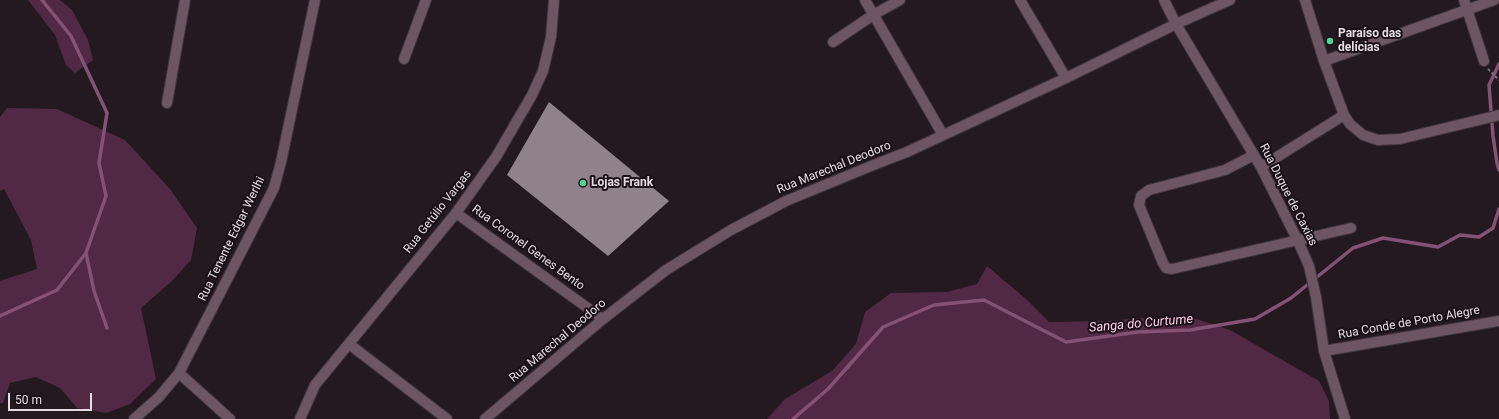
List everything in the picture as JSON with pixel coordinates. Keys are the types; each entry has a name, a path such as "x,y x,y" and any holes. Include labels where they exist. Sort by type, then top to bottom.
{"street":[{"path":"167,103 185,0"},
{"name":"Rua Tenente Edgar Werlhi","path":"134,419 159,397 179,373 274,188 281,162 315,0"},
{"path":"404,59 426,0"},
{"name":"Rua Getúlio Vargas","path":"300,419 315,385 456,213 496,157 532,95 540,77 551,38 554,0"},
{"path":"864,0 943,135"},
{"path":"833,42 873,15 900,0"},
{"path":"1020,0 1066,78"},
{"name":"Rua Duque de Caxias","path":"1164,0 1176,24 1261,167 1309,266 1316,296 1324,351 1345,419"},
{"name":"Rua Marechal Deodoro","path":"485,419 603,319 666,270 738,227 786,201 908,152 1066,78 1176,24 1230,0"},
{"path":"1305,0 1324,61 1344,116 1363,135 1378,140 1400,139 1499,115"},
{"path":"1324,61 1466,5 1494,0"},
{"path":"1466,5 1485,64"},
{"path":"1261,167 1344,116"},
{"path":"1254,155 1225,170 1149,190 1141,196 1139,205 1166,268 1172,269 1351,228"},
{"name":"Rua Coronel Genes Bento","path":"456,213 603,319"},
{"name":"Rua Conde de Porto Alegre","path":"1324,351 1499,321"},
{"path":"349,344 447,419"},
{"path":"179,373 230,419"}],"path":[{"path":"1485,64 1499,80"}],"shaded area":[{"path":"28,0 60,0 72,10 88,40 93,60 75,73 66,65 55,35"},
{"path":"7,108 57,109 125,140 170,189 197,228 191,260 172,281 141,308 156,379 130,404 106,413 77,408 60,388 36,377 10,383 3,403 0,403 0,281 37,269 31,240 4,189 0,191 0,117"},
{"path":"987,266 1026,299 1049,322 1106,321 1184,315 1230,330 1319,381 1329,401 1330,419 767,419 785,399 832,371 856,344 865,312 891,293 947,292 977,284"}],"building":[{"name":"Lojas Frank","path":"549,102 669,201 608,256 507,175"}],"waterway":[{"path":"0,316 57,290 86,253 106,196 99,163 107,113 71,36 42,0"},
{"name":"Sanga do Curtume","path":"1499,64 1489,85 1493,136 1499,170"},
{"name":"Sanga do Curtume","path":"793,419 828,389 883,327 934,305 984,300 1066,342 1138,332 1190,330 1255,319 1291,298 1353,248 1383,238 1438,247 1460,235 1479,237 1493,228 1499,209"},
{"path":"86,253 94,291 107,328"}],"place":[{"name":"Paraíso das delícias","path":"1330,41"},
{"name":"Lojas Frank","path":"583,183"}]}
